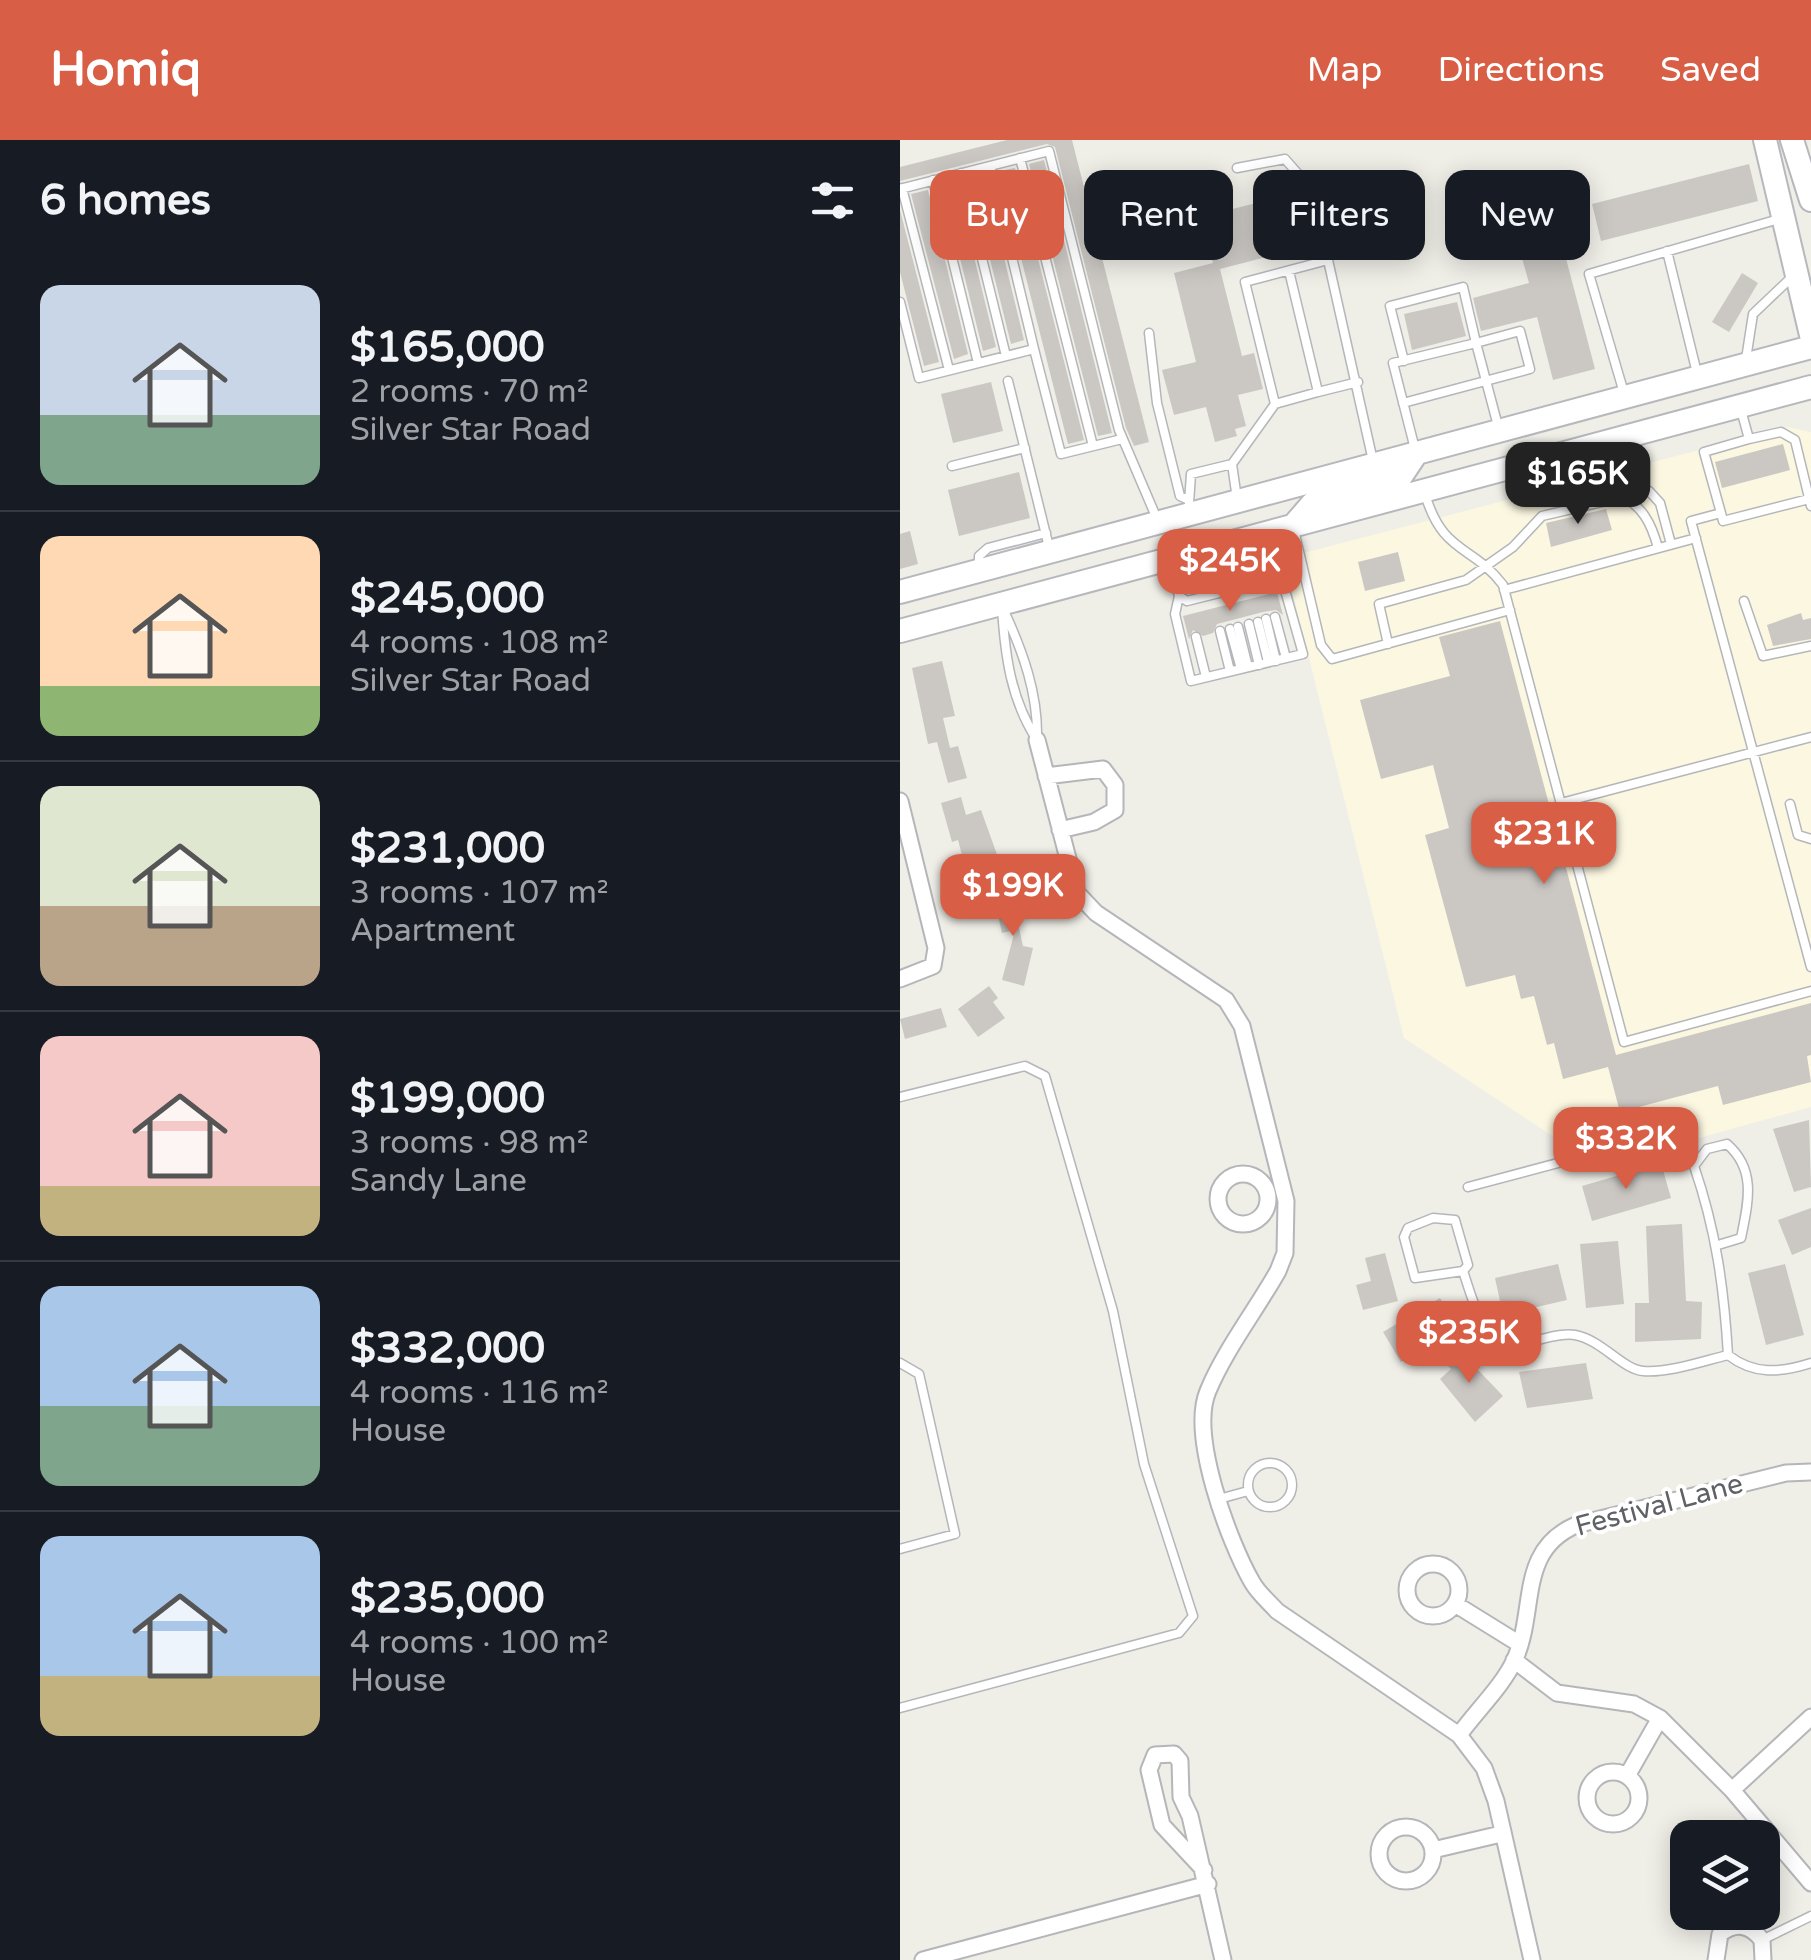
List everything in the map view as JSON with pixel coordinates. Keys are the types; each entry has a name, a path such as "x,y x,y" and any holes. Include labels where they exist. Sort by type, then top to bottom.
{"main road":[{"path":"1765,140 1811,335"},
{"path":"1792,140 1811,200"},
{"path":"900,592 980,571 1048,542 1159,523 1188,507 1238,502 1811,347"},
{"path":"900,631 1811,387"},
{"path":"1294,526 1312,504 1398,481 1416,454"}],"street":[{"path":"1037,740 1078,893 1096,913 1226,1000 1242,1026 1285,1252 1207,1392 1202,1416 1219,1499 1254,1586 1277,1611 1459,1734 1484,1768 1496,1801 1500,1834 1532,1960"},
{"path":"1046,776 1103,768 1115,786 1114,810 1094,822 1060,830"},
{"path":"900,801 936,948 932,966 900,979"},
{"name":"Festival Lane","path":"1459,1734 1516,1651 1539,1553 1556,1534 1576,1525 1786,1473 1811,1472"},
{"path":"1455,1604 1516,1651 1557,1693 1634,1704 1660,1718 1732,1790 1811,1883"},
{"path":"1732,1790 1811,1717"},
{"path":"1627,1776 1660,1718"},
{"path":"1206,1877 1162,1825 1149,1770 1155,1756 1174,1754 1180,1762 1180,1798 1190,1816 1206,1877 1223,1960"},
{"path":"1433,1850 1500,1834"},
{"path":"923,1960 1206,1877"},
{"path":"1716,1960 1715,1942 1728,1928 1747,1927 1762,1940 1762,1960"}],"lane":[{"path":"975,170 1049,150 1122,439 1159,523"},
{"path":"1020,158 1093,446"},
{"path":"1238,168 1286,159 1295,170"},
{"path":"990,166 1061,454 1122,439"},
{"path":"930,181 901,188 949,370"},
{"path":"1625,397 1590,274 1783,218"},
{"path":"1668,251 1698,377"},
{"path":"953,260 978,363"},
{"path":"982,260 1006,356"},
{"path":"1275,404 1245,282 1328,260 1374,465"},
{"path":"1289,270 1318,392"},
{"path":"1745,365 1752,314 1796,273"},
{"path":"1404,361 1390,306 1463,286 1500,431"},
{"path":"900,302 919,378 1034,349"},
{"path":"1403,403 1530,369 1520,331 1392,363 1416,454"},
{"path":"1148,333 1157,403 1180,496 1188,507"},
{"path":"1008,380 1048,542"},
{"path":"1188,507 1191,474 1232,464 1275,404 1358,382"},
{"path":"1740,406 1750,439"},
{"path":"1776,432 1791,436 1810,502 1723,521 1704,452 1750,439 1776,432"},
{"path":"952,466 1025,448"},
{"path":"1232,464 1238,502"},
{"path":"1388,644 1379,604 1461,583 1513,547 1537,518 1644,490 1654,494 1671,544"},
{"path":"1424,491 1440,532 1504,590 1624,1042 1811,990"},
{"path":"1617,496 1633,502 1648,520 1658,548"},
{"path":"1721,513 1691,521 1811,967"},
{"path":"1294,526 1321,645 1332,659 1510,610"},
{"path":"1504,590 1696,538"},
{"path":"1169,559 1189,614"},
{"path":"1283,583 1303,654 1191,681 1175,614 1183,598 1283,583"},
{"path":"1253,585 1256,597 1253,585"},
{"path":"1225,592 1228,604"},
{"path":"1211,596 1214,608"},
{"path":"1744,601 1762,656 1811,646"},
{"path":"1002,604 1005,650 1019,712 1037,740"},
{"path":"1002,604 1020,645 1038,711 1037,740"},
{"path":"1273,662 1262,621 1273,662"},
{"path":"1230,672 1230,629 1244,668"},
{"path":"1196,638 1206,677"},
{"path":"1561,803 1811,737"},
{"path":"1790,804 1798,835 1811,838"},
{"path":"900,1098 1025,1066 1046,1076 1114,1311 1144,1464 1193,1616 1180,1634 1032,1669 1007,1681 900,1708"},
{"path":"1468,1188 1648,1139"},
{"path":"1718,1245 1741,1238 1749,1202 1749,1179 1739,1154 1727,1144 1707,1149 1694,1166 1718,1245 1728,1354 1744,1368 1770,1372 1811,1363"},
{"path":"1433,1218 1455,1220 1468,1265 1463,1271 1415,1278 1404,1237 1408,1228 1433,1218"},
{"path":"1463,1271 1477,1312 1495,1337 1506,1344 1572,1334 1599,1343 1630,1368 1644,1372 1728,1354"},
{"path":"900,1363 919,1374 928,1401 954,1534 900,1549"},
{"path":"1264,1463 1281,1465 1292,1479 1290,1496 1276,1506 1259,1504 1248,1491 1251,1474 1264,1463"},
{"path":"1219,1499 1248,1491"},
{"path":"1762,1940 1811,1916"}],"shaded area":[{"path":"1788,427 1811,432 1811,1107 1598,1166 1404,1038 1284,558"}],"building":[{"path":"1007,140 1072,140 1084,187 1084,260 1103,260 1149,442 1134,446 1126,428 1064,183 1064,170 1055,147 1047,144 930,170 930,173 900,181 900,167"},
{"path":"1044,160 1046,170 1031,170 1029,164"},
{"path":"1749,164 1758,201 1601,241 1592,204"},
{"path":"928,190 930,260 945,260 968,354 954,359 911,194"},
{"path":"1253,204 1255,260 1220,269 1242,356 1254,353 1263,389 1238,395 1246,426 1235,429 1237,436 1215,442 1206,407 1174,415 1162,370 1196,362 1174,273 1213,263 1212,260 1233,260 1233,209"},
{"path":"900,210 939,362 924,366 900,272"},
{"path":"1064,240 1112,433 1098,436 1053,260 1064,260"},
{"path":"960,260 975,260 996,347 983,351"},
{"path":"990,260 1005,260 1024,340 1011,344"},
{"path":"1021,260 1038,260 1084,440 1068,444"},
{"path":"1523,260 1566,260 1595,369 1553,380 1537,317 1481,331 1473,298 1529,283"},
{"path":"1742,273 1758,283 1729,332 1712,322"},
{"path":"1457,302 1466,336 1412,350 1404,314"},
{"path":"991,382 1003,431 953,443 941,394"},
{"path":"1783,444 1790,470 1722,488 1715,462"},
{"path":"1019,472 1030,518 959,536 948,490"},
{"path":"1606,509 1612,530 1551,547 1546,523"},
{"path":"910,531 918,564 900,569 900,534"},
{"path":"1398,552 1405,581 1365,591 1358,562"},
{"path":"1277,592 1283,615 1276,610 1263,612 1217,624 1213,633 1203,636 1193,630 1189,639 1183,616"},
{"path":"1801,613 1803,620 1811,618 1811,639 1773,646 1767,625"},
{"path":"1500,621 1616,1055 1811,1003 1811,1055 1807,1056 1811,1082 1723,1105 1718,1086 1620,1112 1608,1067 1563,1079 1554,1043 1547,1045 1534,996 1521,999 1515,975 1466,987 1425,835 1449,828 1433,765 1381,779 1360,700 1450,676 1439,637"},
{"path":"942,661 955,716 943,718 950,748 958,746 967,778 948,783 937,742 928,744 912,668"},
{"path":"961,797 966,815 981,810 999,860 985,863 990,884 971,889 958,840 952,842 941,803"},
{"path":"1010,888 1023,946 1033,948 1024,986 1002,980 1015,930 1002,933 993,892"},
{"path":"989,986 998,998 993,1002 1005,1018 978,1037 958,1009"},
{"path":"941,1008 947,1027 905,1039 900,1019"},
{"path":"1809,1120 1811,1187 1794,1192 1773,1129"},
{"path":"1661,1163 1671,1198 1592,1221 1582,1186"},
{"path":"1811,1208 1811,1247 1792,1255 1778,1220"},
{"path":"1682,1224 1686,1301 1702,1302 1701,1339 1635,1342 1635,1303 1649,1303 1646,1226"},
{"path":"1618,1241 1624,1304 1586,1308 1580,1244"},
{"path":"1385,1253 1398,1301 1363,1310 1356,1285 1371,1281 1365,1258"},
{"path":"1558,1264 1567,1300 1503,1315 1495,1278"},
{"path":"1785,1264 1804,1335 1766,1345 1748,1273"},
{"path":"1440,1298 1458,1328 1401,1362 1383,1332"},
{"path":"1457,1348 1503,1396 1475,1422 1440,1379 1451,1369 1443,1361"},
{"path":"1586,1363 1593,1399 1527,1408 1519,1372"}]}
